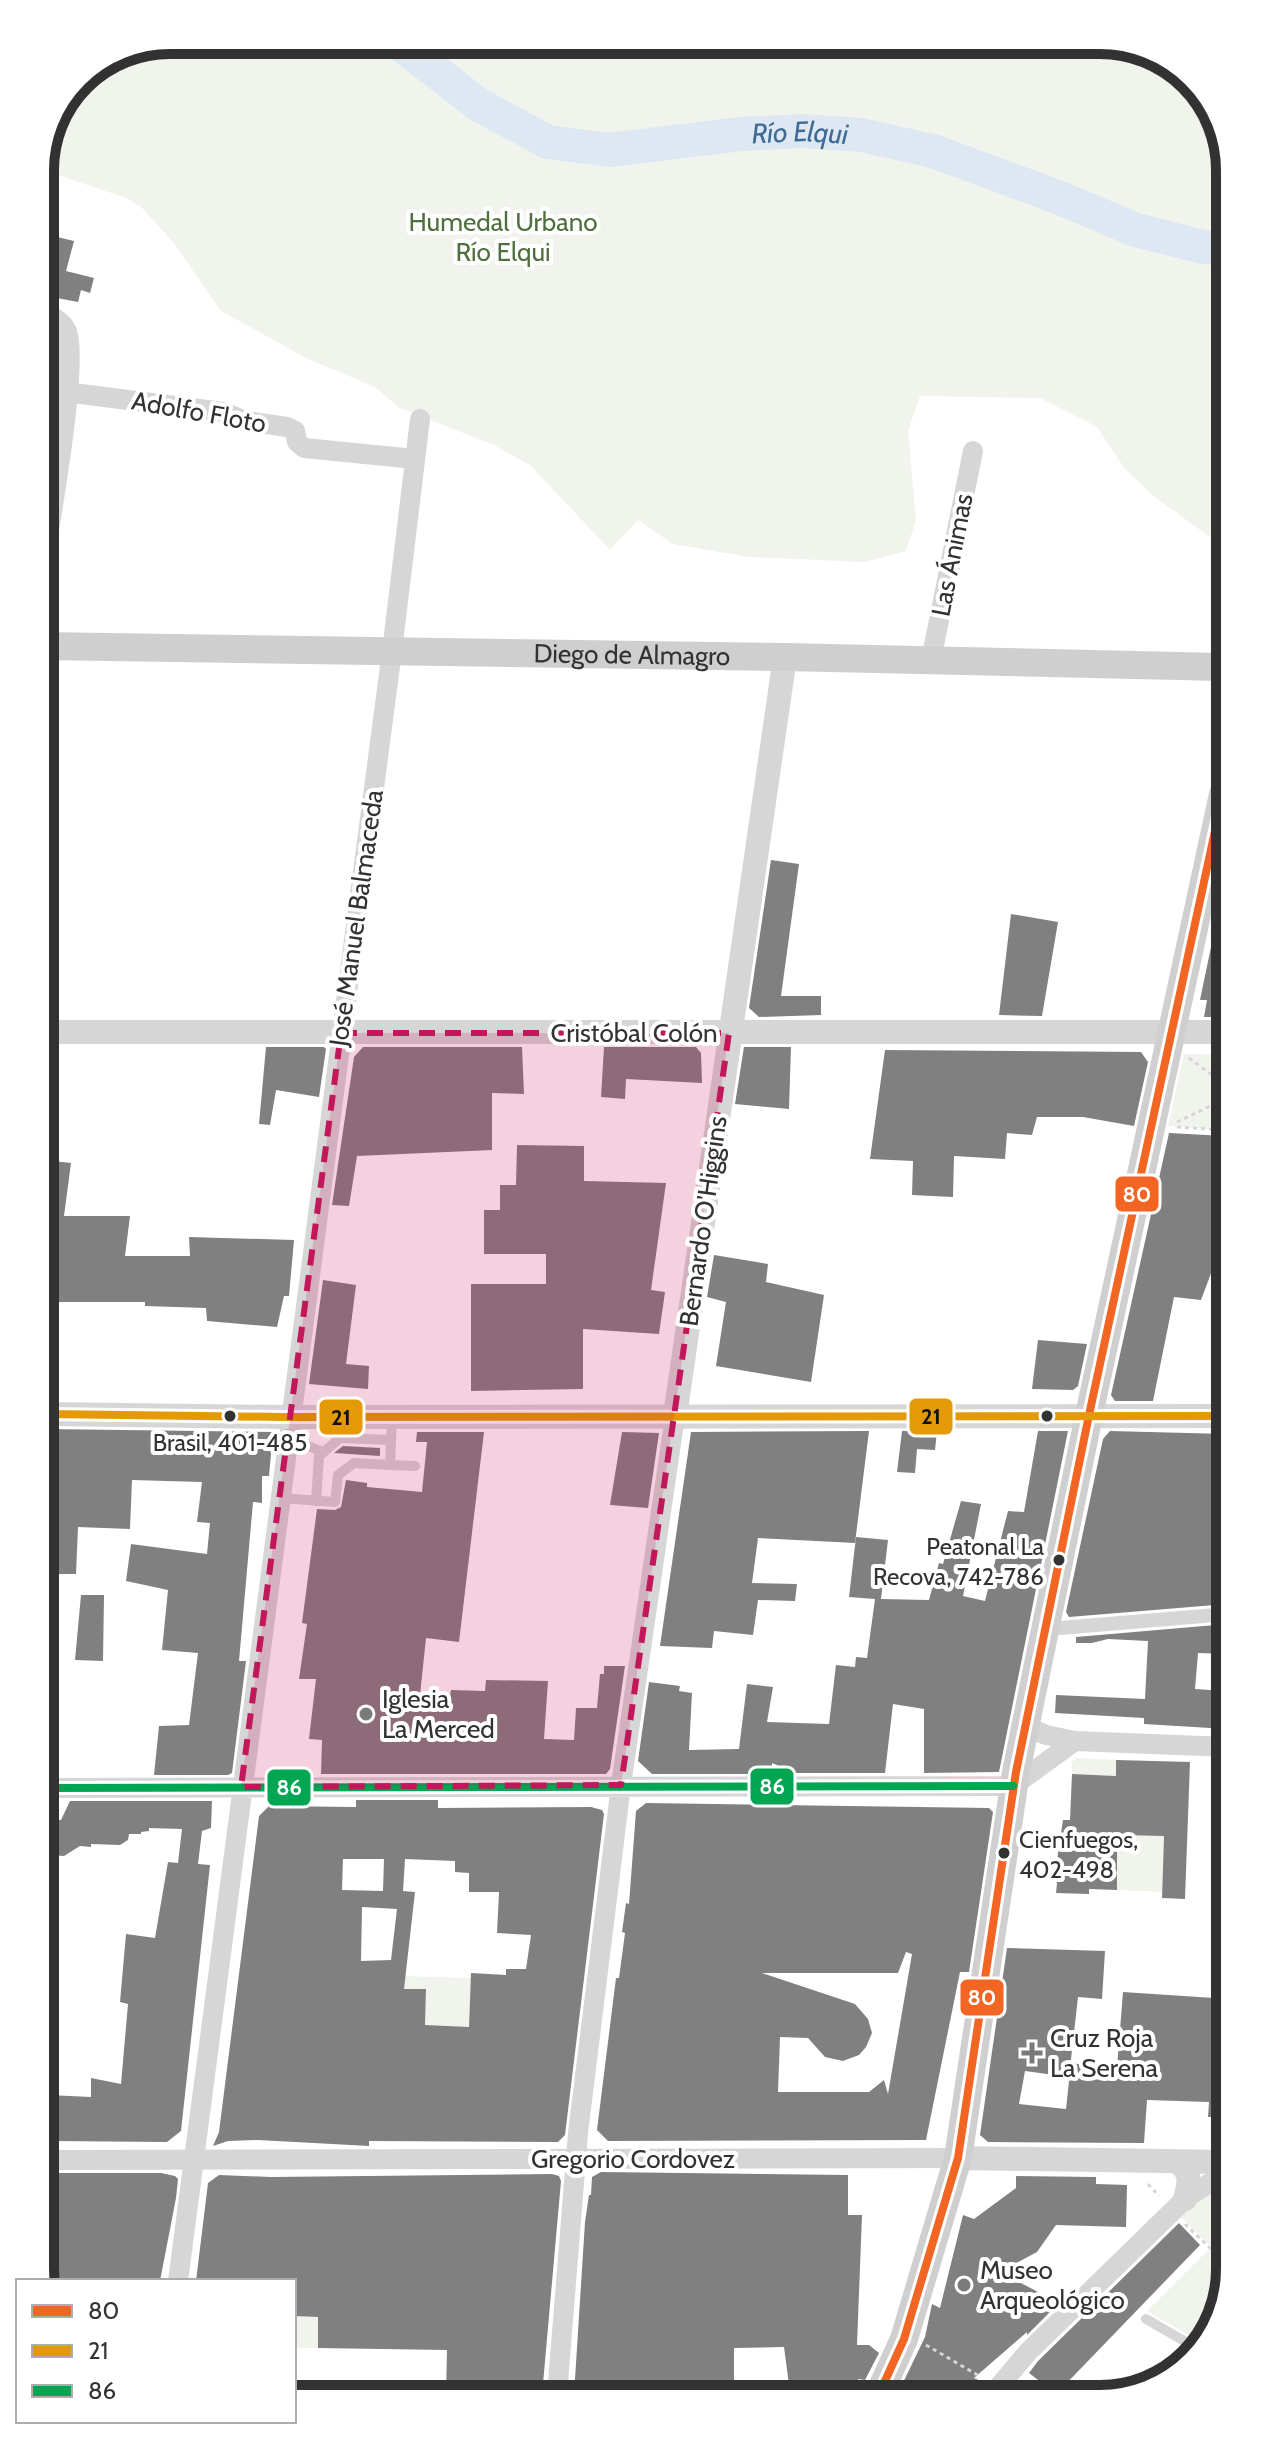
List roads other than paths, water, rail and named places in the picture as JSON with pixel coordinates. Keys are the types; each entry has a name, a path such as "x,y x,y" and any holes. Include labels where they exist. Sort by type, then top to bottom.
{"main road":[{"name":"Diego de Almagro","path":"54,646 1216,665"},
{"path":"883,2385 904,2339 958,2158 998,1933 1013,1786 1089,1415 1216,827"}],"street":[{"path":"54,321 66,333 68,349 54,473"},
{"name":"Adolfo Floto","path":"65,392 223,412 246,421 287,427 295,431 297,442 304,448 415,459"},
{"name":"José Manuel Balmaceda","path":"241,1787 291,1428 420,419"},
{"name":"Las Ánimas","path":"931,660 973,451"},
{"name":"Bernardo O'Higgins","path":"558,2385 574,2159 621,1785 785,657"},
{"name":"Cristóbal Colón","path":"54,1032 1216,1032"},
{"path":"54,1414 291,1428 325,1417 391,1429 675,1416 1216,1416"},
{"path":"1060,1628 1216,1615"},
{"path":"1025,1726 1046,1735 1075,1741 1216,1747"},
{"path":"54,1788 1013,1786 1075,1741"},
{"path":"178,2279 241,1787"},
{"name":"Gregorio Cordovez","path":"54,2160 958,2158 1175,2161 1216,2166"},
{"path":"1175,2161 1185,2167 1190,2181 1178,2208"},
{"path":"1002,2385 1028,2352 1178,2208 1216,2179"}],"lane":[{"path":"325,1417 340,1438"},
{"path":"291,1428 323,1452"},
{"path":"316,1501 319,1456 340,1438 391,1429 390,1465"},
{"path":"281,1498 335,1502 338,1475 354,1463 415,1466"},
{"path":"1146,2319 1188,2343"}],"waterway":[{"name":"Río Elqui","path":"413,54 479,105 548,142 609,150 741,134 803,131 861,135 933,151 1136,230 1216,248"}],"place":[{"name":"Brasil, 401-485","path":"230,1416"},
{"name":"Peatonal La Recova, 742-786","path":"1059,1560"},
{"name":"Iglesia La Merced","path":"366,1714"},
{"name":"Cienfuegos, 402-498","path":"1004,1853"},
{"name":"Cruz Roja La Serena","path":"1032,2053"},
{"name":"Museo Arqueológico","path":"964,2285"}],"park label":[{"name":"Humedal Urbano Río Elqui","path":"503,237"}]}
